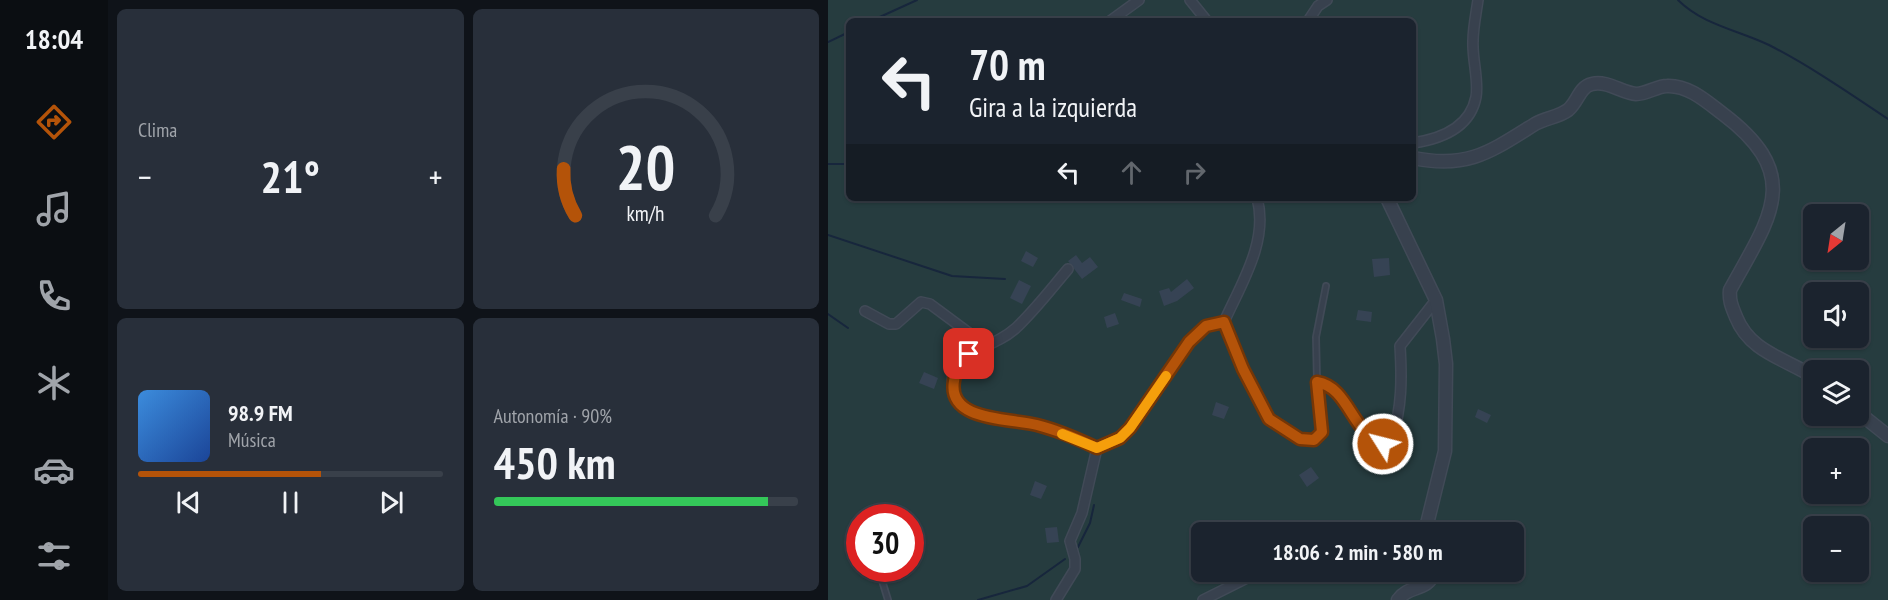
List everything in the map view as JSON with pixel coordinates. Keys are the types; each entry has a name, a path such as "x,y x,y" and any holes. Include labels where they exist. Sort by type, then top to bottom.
{"street":[{"path":"1114,18 1139,0"},
{"path":"1190,0 1205,18"},
{"path":"1310,18 1318,6 1327,0"},
{"path":"1416,143 1435,140 1450,134 1464,119 1476,98 1473,41 1478,0"},
{"path":"1416,158 1448,163 1480,157 1517,137 1536,123 1571,108 1584,88 1591,84 1600,83 1638,94 1667,86 1697,94 1734,122 1758,146 1770,170 1774,191 1767,222 1730,290 1729,300 1749,341 1767,354 1803,371"},
{"path":"1258,201 1260,209 1256,250 1224,322 1243,369 1269,419 1300,439 1314,440 1322,432 1317,382 1327,383 1343,400 1356,423 1373,441 1383,444 1392,439 1399,416 1402,386 1400,346 1436,300"},
{"path":"1388,201 1436,300 1446,364 1445,451 1427,522"},
{"path":"1068,269 1019,324 988,347 969,354 956,370 952,392 958,404 977,414 1037,425 1097,448 1120,438 1130,428 1189,342 1206,326 1224,322"},
{"path":"865,311 889,324 896,324 921,302 930,304 988,347"},
{"path":"1869,421 1888,436"},
{"path":"1056,600 1075,569 1076,559 1070,541 1082,513 1097,448"},
{"path":"1203,600 1239,582"},
{"path":"1398,600 1406,591 1423,587 1431,582"}],"lane":[{"path":"1317,382 1316,337 1326,286"},
{"path":"882,582 888,600"}],"green space":[{"path":"828,0 1888,0 1888,600 828,600"}],"building":[{"path":"1026,251 1038,258 1033,267 1021,261"},
{"path":"1076,255 1082,263 1090,257 1098,267 1082,279 1068,261"},
{"path":"1389,258 1390,275 1374,277 1372,259"},
{"path":"1187,279 1194,288 1177,301 1164,306 1159,291 1169,288 1171,292"},
{"path":"1019,280 1031,286 1022,304 1010,298"},
{"path":"1124,293 1142,299 1140,307 1121,300"},
{"path":"1358,310 1372,312 1371,322 1356,320"},
{"path":"1115,313 1119,324 1107,328 1104,317"},
{"path":"924,372 938,378 934,389 919,383"},
{"path":"1216,402 1229,407 1224,419 1212,415"},
{"path":"1478,409 1491,415 1487,423 1475,417"},
{"path":"1311,467 1319,478 1307,487 1299,475"},
{"path":"1035,481 1047,486 1041,499 1030,495"},
{"path":"1057,527 1059,542 1047,543 1045,528"}],"waterway":[{"path":"878,18 917,0"},
{"path":"1678,0 1698,15 1784,53 1888,119"},
{"path":"828,42 846,33"},
{"path":"828,164 846,164"},
{"path":"828,235 952,276 1005,279"},
{"path":"828,314 848,328"},
{"path":"1078,547 1090,523 1094,505"},
{"path":"978,600 1027,586 1065,559"}],"slow traffic":[{"path":"1062,434 1097,448 1120,438 1130,428 1166,376"}],"route":[{"path":"969,354 956,370 952,392 958,404 977,414 1037,425 1097,448 1120,438 1130,428 1189,342 1206,326 1224,322 1243,369 1269,419 1300,439 1314,440 1322,432 1317,382 1327,383 1343,400 1356,423 1373,441 1383,444"}]}
